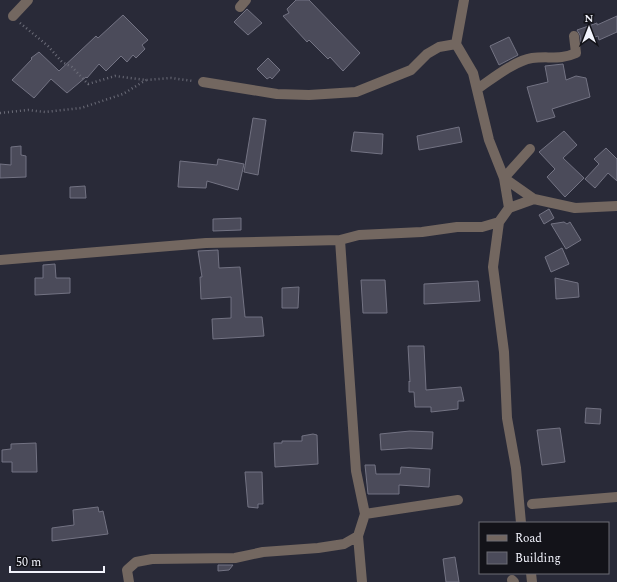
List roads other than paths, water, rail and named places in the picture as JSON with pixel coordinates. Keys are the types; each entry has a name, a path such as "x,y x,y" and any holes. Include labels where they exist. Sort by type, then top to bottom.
{"street":[{"path":"13,16 28,0"},
{"path":"464,0 456,44 473,73 489,140 504,178 510,208"},
{"path":"477,89 503,71 531,58 566,58 576,53 574,36"},
{"path":"203,82 277,94 315,95 356,92 411,70 427,54 439,47 456,44"},
{"path":"504,178 530,149"},
{"path":"504,178 534,200 575,208 617,206"},
{"path":"521,522 516,468 507,418 504,352 493,267 499,222 510,208 534,200"},
{"path":"0,260 206,242 340,240 359,235 482,227 499,222"},
{"path":"340,240 356,471 365,514 358,536 362,582"},
{"path":"532,504 617,497"},
{"path":"365,514 458,500"},
{"path":"129,582 127,570 136,562 152,559 235,558 262,552 318,548 344,544 358,536"}]}
